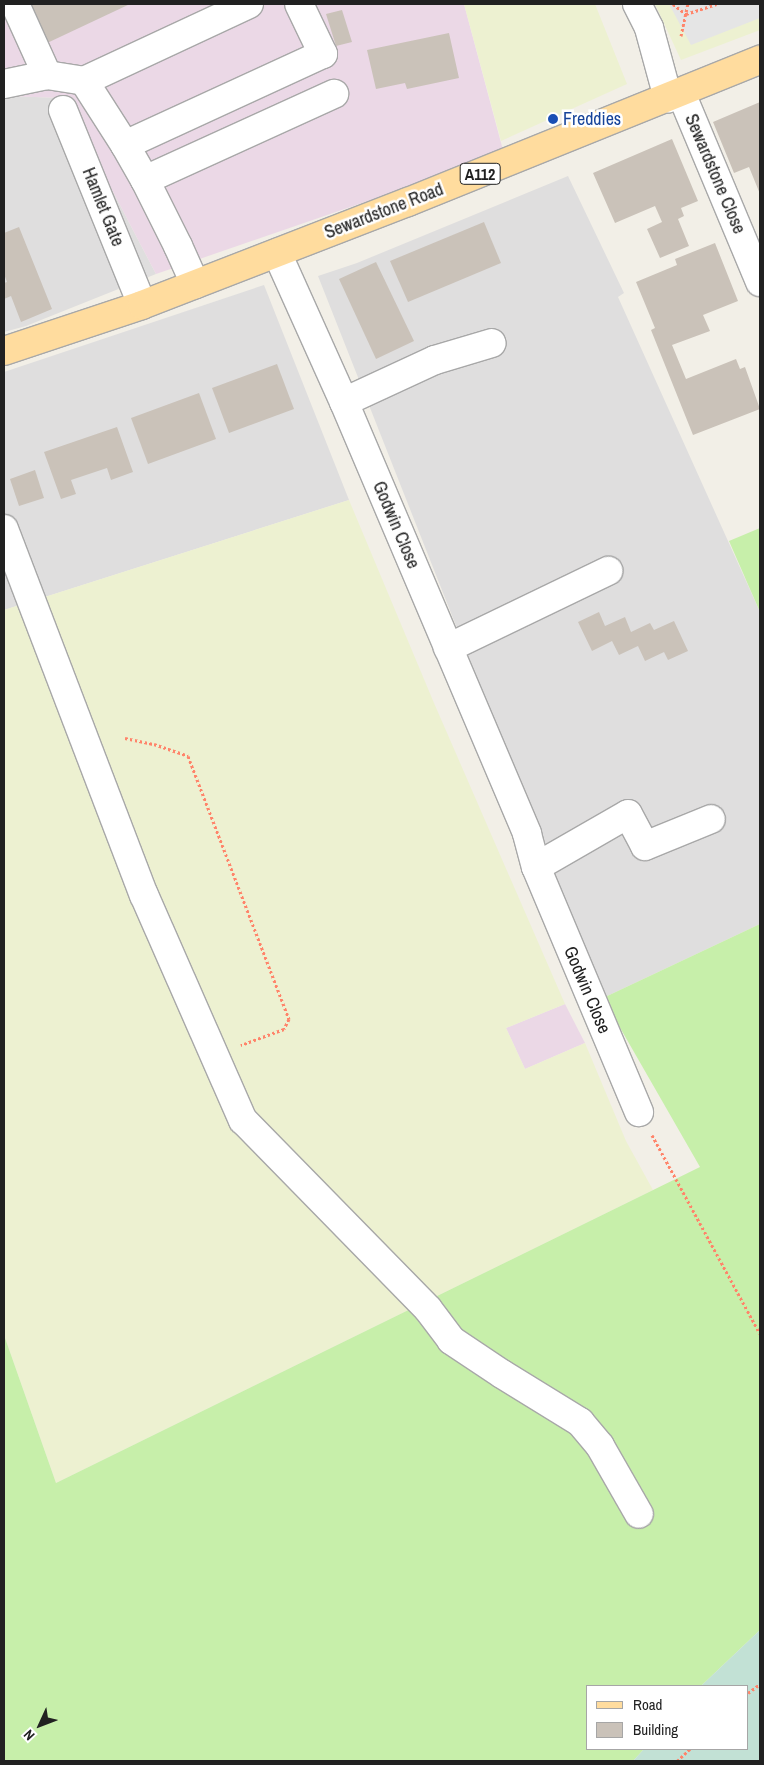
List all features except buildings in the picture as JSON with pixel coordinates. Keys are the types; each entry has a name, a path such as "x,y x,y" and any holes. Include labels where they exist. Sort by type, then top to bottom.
{"main road":[{"name":"Sewardstone Road","path":"4,351 142,305 675,96 760,60"}],"street":[{"path":"15,4 47,75"},
{"path":"4,84 47,75 84,81 249,4"},
{"path":"125,145 323,54 299,4"},
{"name":"Sewardstone Close","path":"637,4 649,28 675,96 693,123 760,282"},
{"path":"84,81 145,180 195,284"},
{"path":"145,180 334,94"},
{"name":"Hamlet Gate","path":"63,110 142,305"},
{"name":"Godwin Close","path":"277,253 344,402 527,834 536,867 639,1112"},
{"path":"344,402 435,360 492,343"},
{"path":"4,529 144,894 243,1120 428,1309 451,1340 580,1422 600,1446 639,1514"},
{"path":"448,648 608,571"},
{"path":"536,867 628,814 645,846 711,818"}],"path":[{"path":"673,4 686,14 716,4"},
{"path":"125,738 154,744 188,756 289,1019 284,1029 214,1056"},
{"path":"639,1112 760,1334"},
{"path":"749,1692 760,1684"},
{"path":"677,1761 689,1750"}],"shaded area":[{"path":"4,4 464,4 504,154 156,274 64,98 4,96"},
{"path":"669,4 760,4 760,18 691,45"},
{"path":"4,96 64,98 156,274 26,326 4,332"},
{"path":"568,176 624,293 618,297 760,612 760,924 603,998 318,276 357,263"},
{"path":"264,285 349,500 4,610 4,372"},
{"path":"565,1004 585,1043 525,1069 506,1028"}],"green space":[{"path":"464,4 595,4 627,84 501,141"},
{"path":"655,4 760,4 760,30 681,60"},
{"path":"349,500 434,703 565,1004 506,1028 525,1069 585,1043 626,1141 653,1190 56,1483 4,1335 4,610"},
{"path":"760,528 760,612 729,541"},
{"path":"760,924 760,1630 702,1685 586,1685 586,1750 643,1750 633,1761 4,1761 4,1335 56,1483 700,1167 603,998"},
{"path":"760,1630 760,1761 633,1761 643,1750 749,1750 749,1685 702,1685"}],"place":[{"name":"Freddies","path":"553,119"}]}
